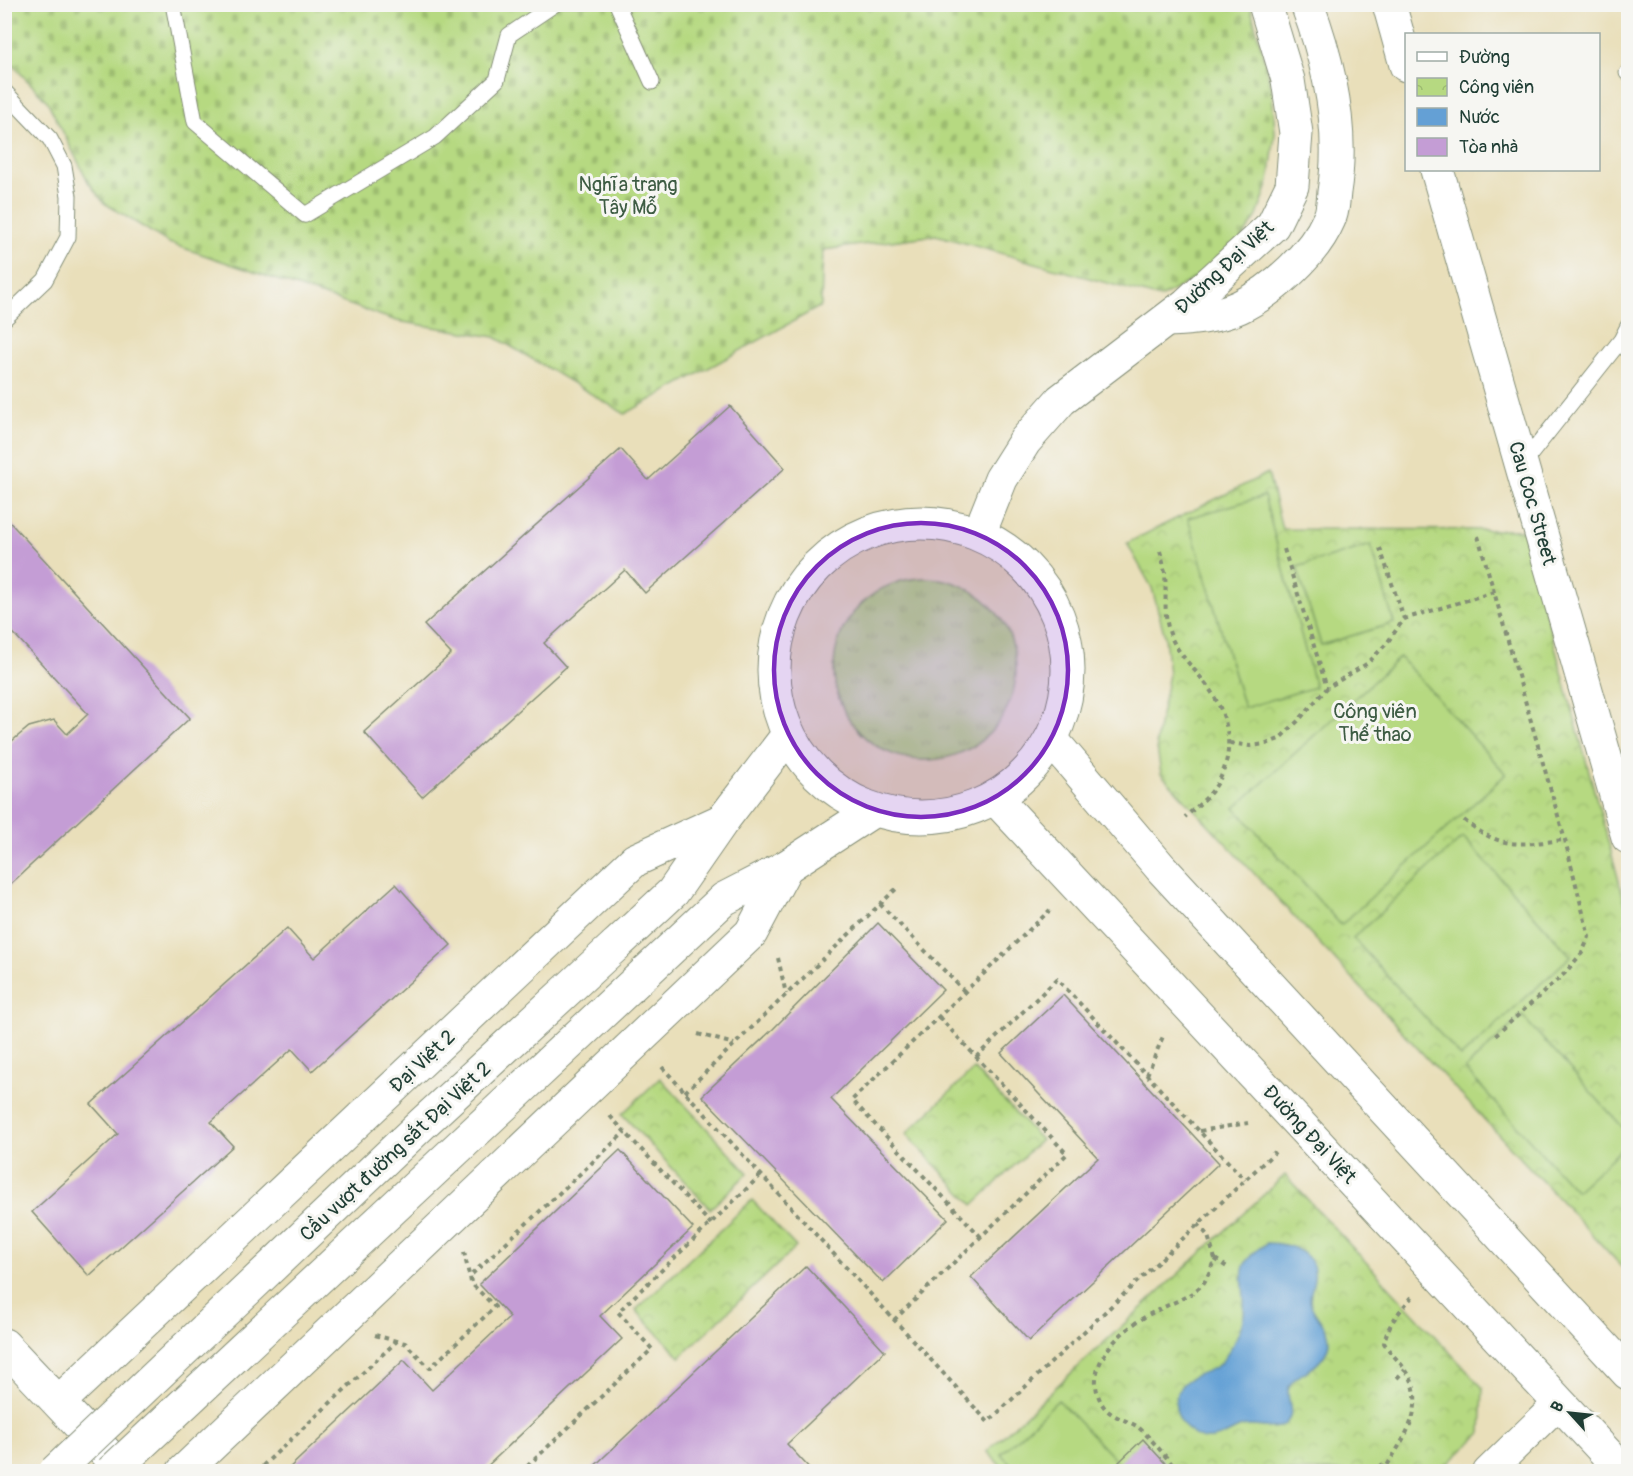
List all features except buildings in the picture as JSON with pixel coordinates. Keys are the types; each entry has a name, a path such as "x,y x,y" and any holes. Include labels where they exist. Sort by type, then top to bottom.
{"street":[{"name":"Đường Đại Việt","path":"979,534 1001,479 1025,441 1060,400 1187,304 1274,225 1292,186 1296,133 1288,80 1265,4"},
{"name":"Đường Đại Việt","path":"1167,320 1199,318 1238,307 1281,280 1307,254 1330,218 1336,183 1338,127 1326,69 1307,4"},
{"path":"1389,4 1405,58"},
{"name":"Cau Coc Street","path":"1437,171 1522,465 1623,798 1629,837"},
{"path":"940,523 979,534 986,536 1024,564 1052,602 1066,647 1066,694 1051,739 1017,782 995,798 956,814 914,818 873,810 839,793 810,768 788,735 775,692 775,647 789,604 816,567 852,539 895,524 940,523"},
{"name":"Đại Việt 2","path":"60,1401 635,860 723,820 788,735"},
{"path":"1051,739 1161,868 1629,1373"},
{"name":"Đường Đại Việt","path":"995,798 1315,1138 1624,1472"},
{"path":"183,1472 751,933 786,867 873,810"},
{"name":"Cầu vượt đường sắt Đại Việt 2","path":"55,1472 423,1123 673,892 723,820"},
{"name":"Cầu vượt đường sắt Đại Việt 2","path":"111,1472 724,899 786,867"},
{"path":"4,1345 60,1401 124,1472"},
{"path":"1488,1472 1559,1404"}],"lane":[{"path":"173,4 195,122 305,215 435,136 497,80 509,35 555,4"},
{"path":"617,4 652,82"},
{"path":"4,91 50,139 64,166 69,196 68,237 45,280 4,319"},
{"path":"1522,465 1625,342 1629,326"}],"path":[{"path":"1478,536 1565,840 1589,937 1582,953 1565,973 1495,1036"},
{"path":"1380,548 1404,619"},
{"path":"1284,549 1327,688"},
{"path":"1160,550 1165,573 1166,623 1174,642 1213,693 1226,721 1230,743 1225,766 1218,783 1206,798 1185,817"},
{"path":"1230,743 1250,746 1266,744 1279,739 1327,688 1368,663 1387,643 1404,619 1494,592"},
{"path":"1464,820 1481,834 1512,845 1565,840"},
{"path":"685,1092 897,888"},
{"path":"880,904 964,991"},
{"path":"981,1237 852,1100 1050,910"},
{"path":"778,958 786,994"},
{"path":"976,1057 1057,979 1245,1180"},
{"path":"894,1320 1067,1154 938,1016"},
{"path":"698,1034 735,1044"},
{"path":"1147,1075 1164,1034"},
{"path":"662,1067 987,1422 1275,1152"},
{"path":"610,1116 711,1224"},
{"path":"1200,1131 1248,1123"},
{"path":"470,1276 625,1132"},
{"path":"521,1472 652,1349 618,1312 761,1175"},
{"path":"1198,1224 1208,1236 1215,1259 1227,1267"},
{"path":"375,1335 405,1343 430,1368 495,1308 471,1283 464,1252"},
{"path":"1178,1472 1139,1428 1114,1416 1101,1404 1094,1384 1099,1362 1109,1347 1154,1311 1183,1300 1204,1282 1215,1259"},
{"path":"1380,1464 1385,1471 1414,1417 1417,1397 1409,1375 1384,1343 1386,1330 1412,1297"},
{"path":"256,1472 397,1341"},
{"path":"1397,1378 1405,1370"}],"highlighted area":[{"path":"940,523 985,536 1024,564 1052,602 1067,647 1067,694 1051,739 1036,762 995,798 956,814 914,818 874,810 839,793 810,768 788,735 775,692 775,647 789,604 816,567 852,539 895,524"}],"green space":[{"name":"Nghĩa trang Tây Mỗ","path":"5,4 1250,5 1272,90 1275,133 1269,182 1257,216 1236,248 1190,281 1160,298 936,235 823,250 821,306 625,414 495,337 397,321 169,243 104,203 89,183 47,101 5,57"},
{"name":"Công viên Thể thao","path":"1268,473 1282,529 1523,530 1628,914 1628,1273 1161,774 1156,741 1169,674 1165,637 1152,588 1127,543"},
{"path":"1264,496 1315,687 1244,708 1188,518"},
{"path":"1371,545 1394,623 1321,645 1297,567"},
{"path":"925,578 960,585 989,605 1009,634 1016,669 1009,704 989,733 960,753 925,760 890,753 861,733 841,704 834,669 841,634 861,605 890,585"},
{"path":"1400,657 1506,774 1341,925 1235,808"},
{"path":"1463,837 1571,956 1461,1057 1353,938"},
{"path":"1522,1016 1628,1133 1628,1143 1576,1191 1465,1069"},
{"path":"974,1069 1041,1140 973,1205 906,1134"},
{"path":"660,1078 748,1173 710,1209 622,1114"},
{"path":"1285,1175 1483,1388 1481,1433 1440,1471 1006,1472 987,1451"},
{"path":"752,1200 796,1247 680,1357 636,1310"},
{"path":"1058,1400 1126,1471 1018,1471 1001,1454"}],"water":[{"path":"1267,1243 1292,1247 1300,1251 1311,1262 1314,1279 1310,1302 1329,1337 1327,1350 1318,1363 1296,1378 1289,1387 1291,1414 1282,1426 1270,1428 1245,1426 1216,1438 1201,1438 1193,1434 1181,1422 1177,1414 1176,1398 1184,1383 1217,1366 1229,1350 1242,1324 1244,1267 1248,1259"}]}
